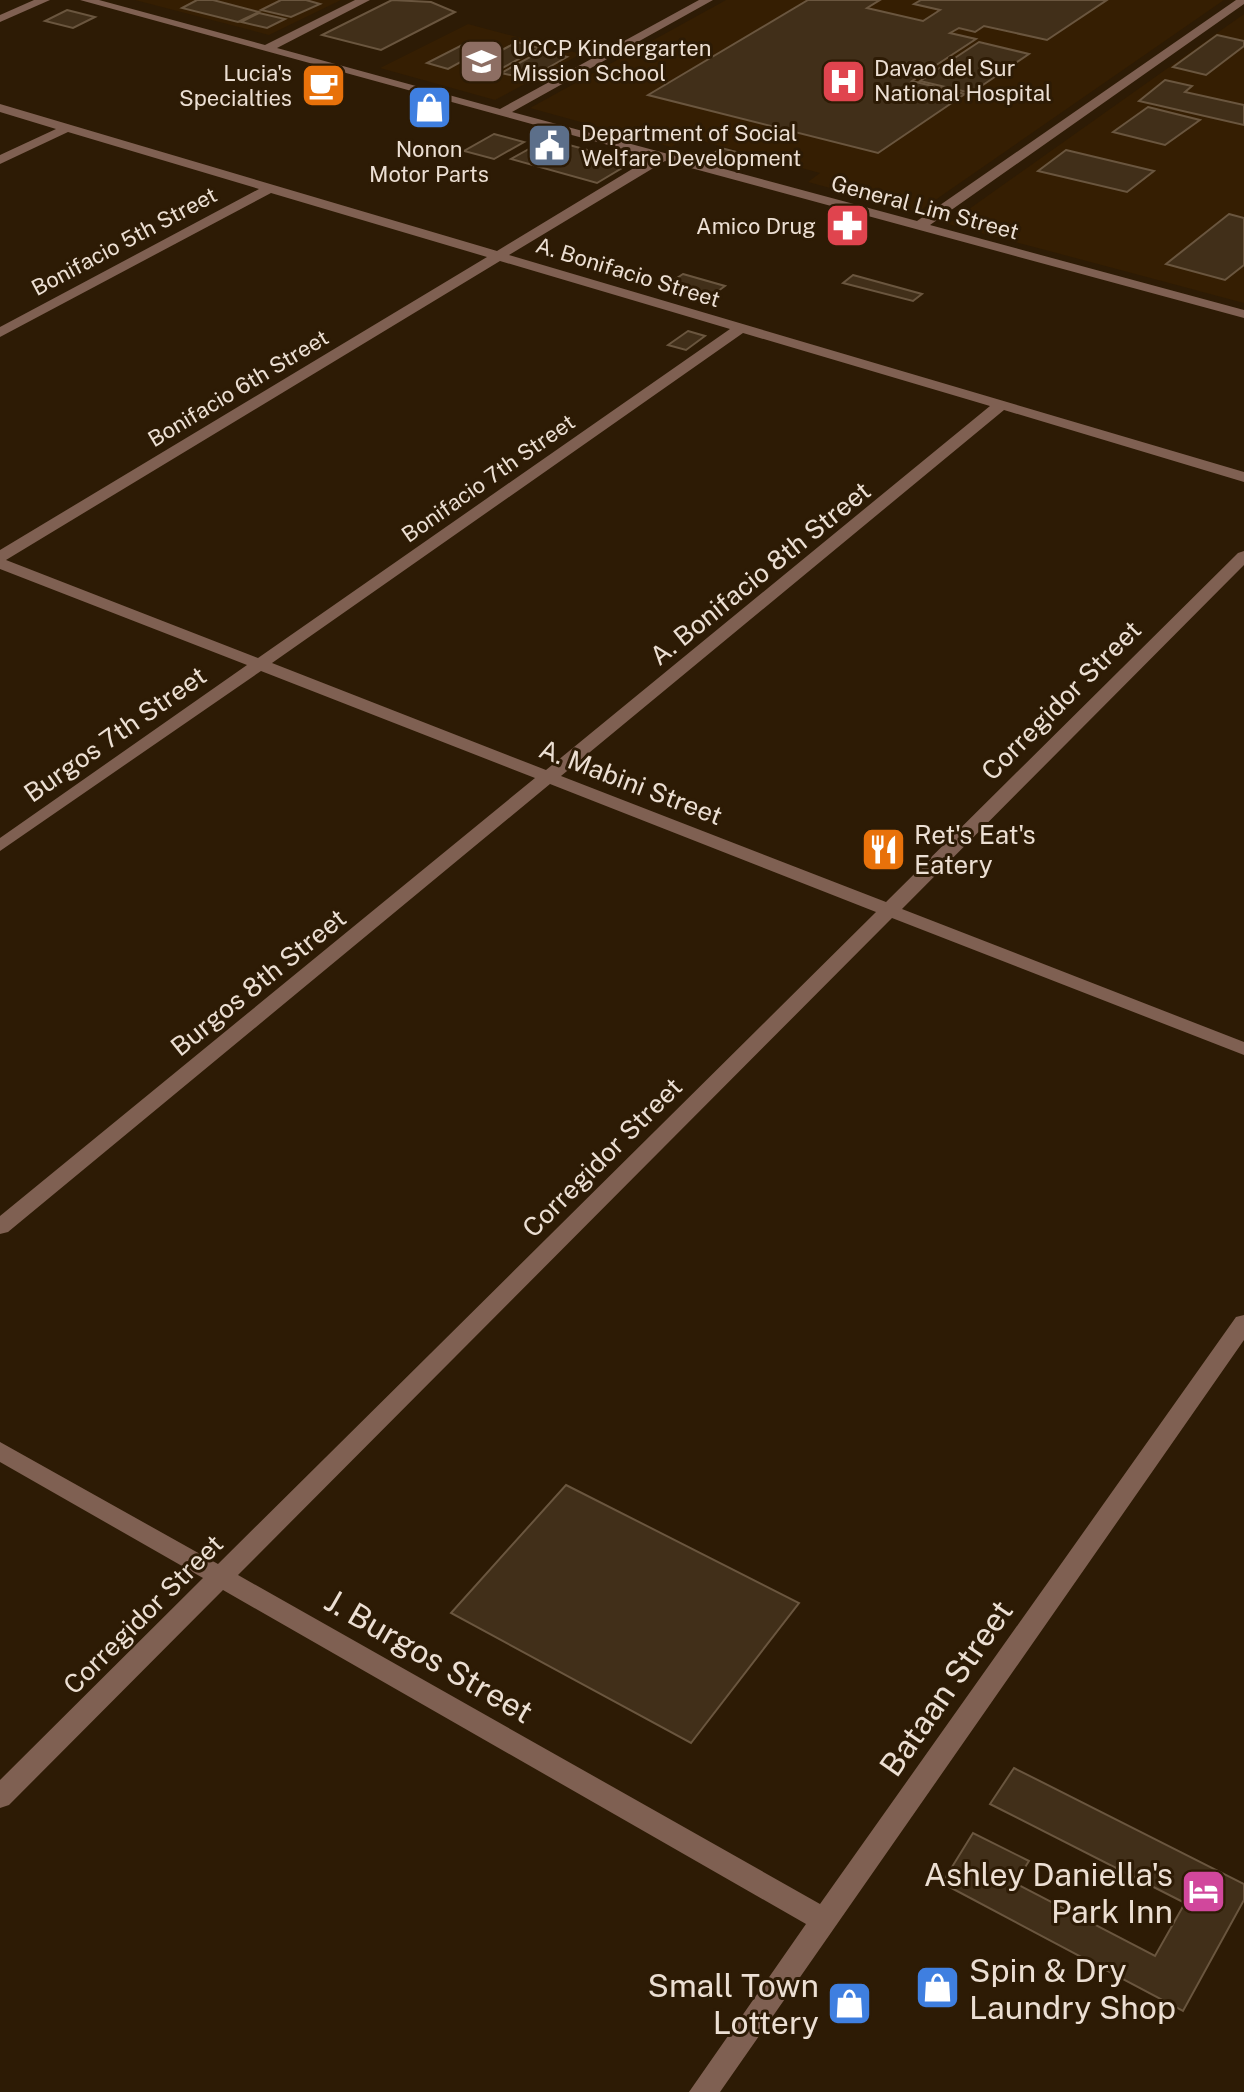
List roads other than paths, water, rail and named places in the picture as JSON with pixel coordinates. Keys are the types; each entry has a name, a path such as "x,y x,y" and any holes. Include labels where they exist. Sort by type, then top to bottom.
{"street":[{"path":"0,19 44,0"},
{"name":"General Lim Street","path":"86,0 1244,314"},
{"path":"266,49 364,0"},
{"path":"501,113 707,0"},
{"path":"919,226 1243,0"},
{"name":"A. Bonifacio Street","path":"0,108 1244,477"},
{"path":"0,160 67,128"},
{"name":"Bonifacio 6th Street","path":"0,560 662,157"},
{"name":"Bonifacio 5th Street","path":"0,333 270,188"},
{"name":"Bonifacio 7th Street","path":"260,664 741,328"},
{"name":"A. Bonifacio 8th Street","path":"548,777 1001,405"},
{"name":"Corregidor Street","path":"0,1797 1244,556"},
{"name":"A. Mabini Street","path":"0,560 1244,1049"},
{"name":"Burgos 7th Street","path":"0,846 260,664"},
{"name":"Burgos 8th Street","path":"0,1227 548,777"},
{"name":"Bataan Street","path":"703,2092 1244,1323"},
{"name":"J. Burgos Street","path":"0,1451 824,1920"}],"place":[{"name":"UCCP Kindergarten Mission School","path":"481,61"},
{"name":"Davao del Sur National Hospital","path":"843,81"},
{"name":"Lucia's Specialties","path":"323,86"},
{"name":"Nonon Motor Parts","path":"429,108"},
{"name":"Department of Social Welfare Development","path":"550,146"},
{"name":"Amico Drug","path":"847,226"},
{"name":"Ret's Eat's Eatery","path":"883,849"},
{"name":"Ashley Daniella's Park Inn","path":"1204,1892"},
{"name":"Spin & Dry Laundry Shop","path":"938,1988"},
{"name":"Small Town Lottery","path":"850,2003"}]}
